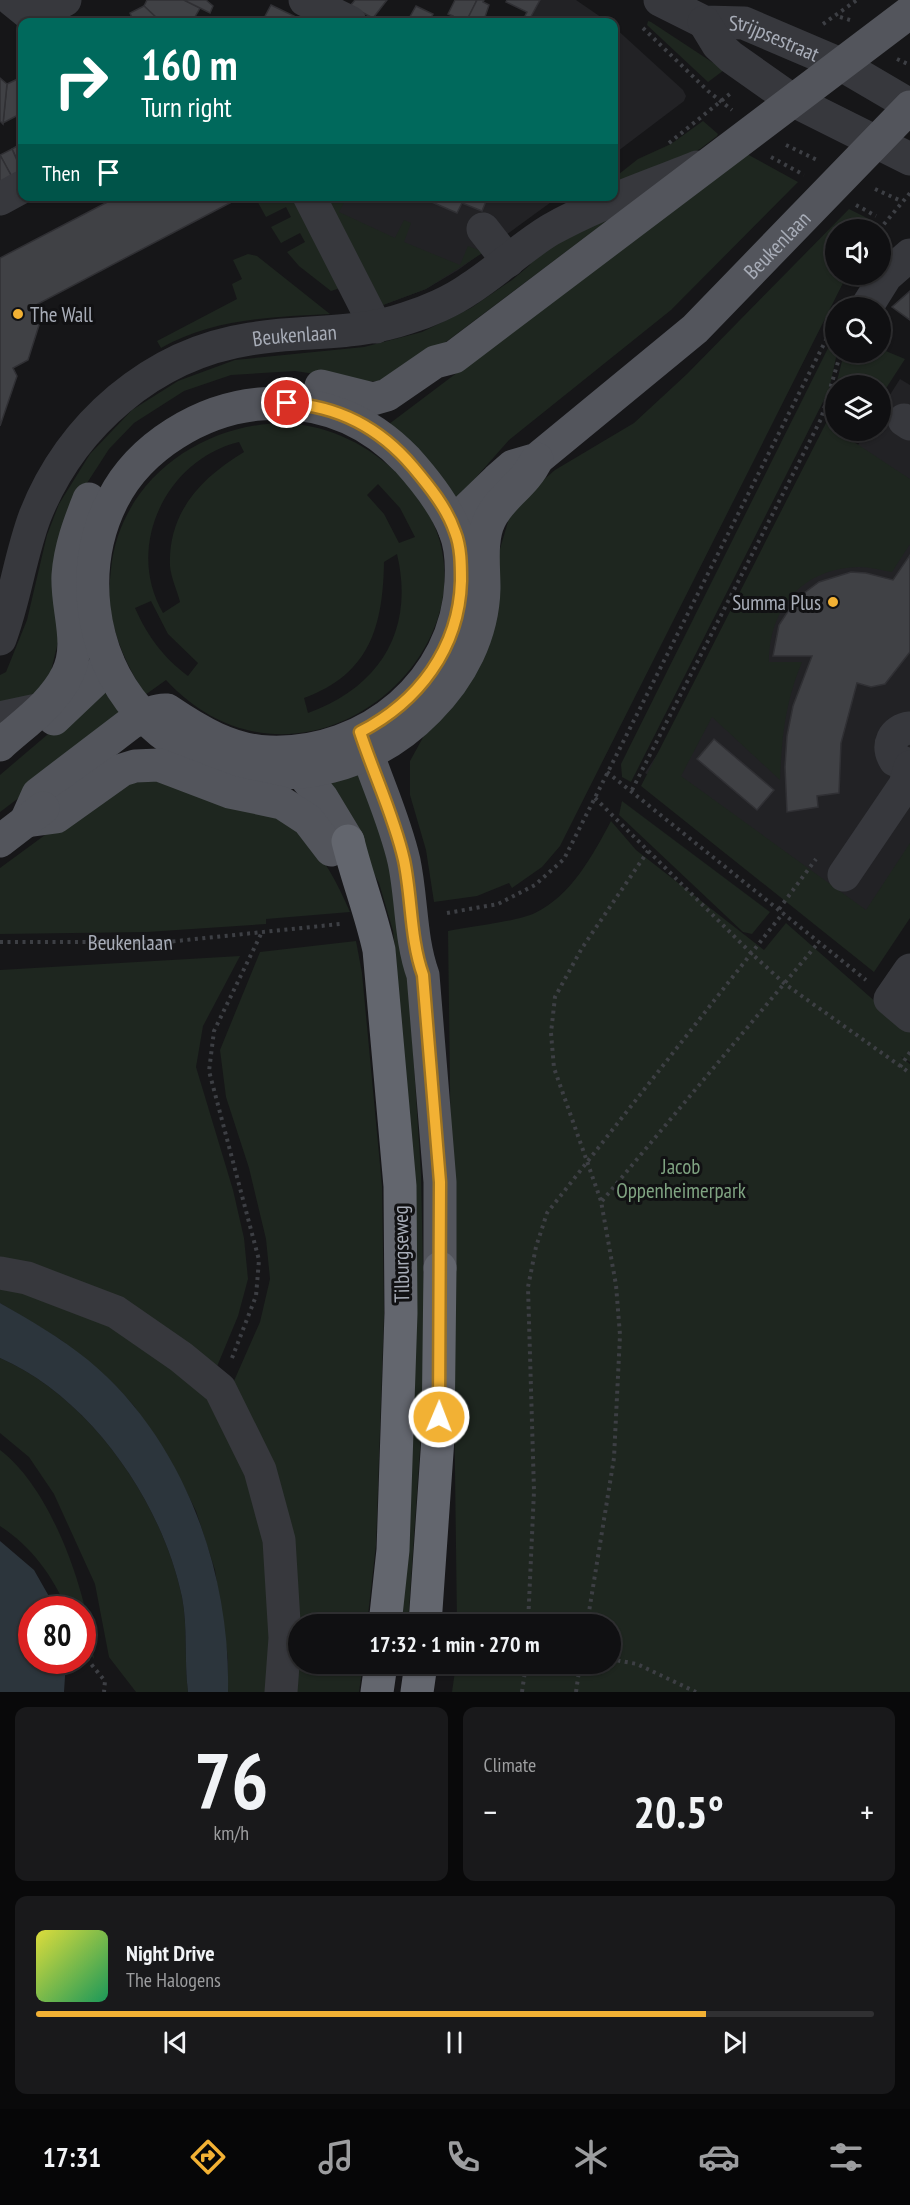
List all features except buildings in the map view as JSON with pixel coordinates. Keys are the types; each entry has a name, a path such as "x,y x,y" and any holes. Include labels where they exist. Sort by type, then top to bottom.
{"highway":[{"name":"Tilburgseweg","path":"339,845 372,919 379,950 400,1185 401,1313 398,1438 393,1550 386,1614"},
{"name":"Tilburgseweg","path":"426,1614 438,1438 440,1268"},
{"path":"377,1692 380,1674"},
{"path":"417,1692 420,1674"}],"main road":[{"name":"Beukenlaan","path":"370,427 444,373 454,357 715,160 760,140 792,100 910,12"},
{"name":"Beukenlaan","path":"470,530 528,478 537,459 695,329 850,189 876,143 910,106"},
{"name":"Beukenlaan","path":"0,745 41,709 60,687 72,662 75,648 68,605 68,575 72,549 80,522 104,474 121,452 143,432 170,413 226,389 281,381 302,382 373,399 387,395 435,362 454,357"},
{"path":"259,404 303,404 337,412 370,427 396,448 470,530 480,619 464,663 450,686 430,708 329,768 302,774 279,774 230,767 203,759 151,724 108,662 94,608 92,577 94,557 105,517 113,499 124,480 146,458 181,430 231,408 259,404"},
{"path":"0,765 70,705 108,662"},
{"path":"0,841 121,749 151,724 159,709 167,710 222,742 270,752 372,744"},
{"name":"Tilburgseweg","path":"372,744 398,838 410,892 416,955 423,975 440,1182 440,1268"},
{"name":"Tilburgseweg","path":"26,821 56,817 108,779 135,766 159,765 207,785 282,803 300,812 318,831 339,845"},
{"name":"Tilburgseweg","path":"302,774 322,798 339,845"}],"street":[{"path":"12,0 33,17 65,0"},
{"path":"305,0 342,18"},
{"name":"Strijpsestraat","path":"650,9 704,22 744,23 840,64 910,106"},
{"name":"Strijpsestraat","path":"704,22 718,45 731,57 792,100 910,159"},
{"name":"Beukenlaan","path":"618,199 715,160"},
{"path":"0,199 18,189"},
{"path":"312,201 376,327"},
{"name":"Beukenlaan","path":"0,639 25,546 46,489 79,440 122,396 149,376 209,348 251,338 336,333 376,327 409,318 468,291 550,230 613,201"},
{"path":"483,230 508,261"},
{"path":"873,297 886,276 910,255"},
{"path":"0,718 41,709"},
{"path":"844,875 905,786 910,766 895,760 890,750 893,737 897,732 910,728"},
{"path":"900,1008 910,970"},
{"path":"0,1273 27,1278 116,1312 181,1357 220,1389 260,1470 279,1540 285,1638 282,1692"}],"path":[{"path":"821,25 857,0"},
{"path":"650,9 643,28 760,140 804,175"},
{"path":"663,145 672,141 721,101"},
{"path":"760,140 850,189 901,201 910,200"},
{"path":"850,189 876,216"},
{"path":"887,219 910,193"},
{"path":"447,913 498,904 535,885 564,859 825,342"},
{"path":"632,790 821,419 838,363"},
{"path":"608,772 900,1008"},
{"path":"595,798 785,984 910,1073"},
{"path":"589,1614 614,1458 619,1393 620,1335 616,1285 601,1201 554,1068 551,1033 555,997 582,948 648,850"},
{"path":"779,909 800,884"},
{"path":"528,1614 534,1491 528,1287 536,1247 547,1214 783,913"},
{"name":"Beukenlaan","path":"0,942 167,942 342,924"},
{"path":"220,1389 256,1296 259,1260 209,1071 214,1031 262,932"},
{"path":"601,1201 819,942"},
{"path":"900,1066 910,1052"},
{"path":"621,1661 637,1664 696,1692"},
{"path":"96,1670 105,1681 104,1692"},
{"path":"522,1692 525,1674"},
{"path":"576,1692 579,1674"}],"shaded area":[{"path":"540,0 576,0 602,18 531,18"},
{"path":"618,31 683,90 686,96 684,101 618,151"},
{"path":"329,201 553,201 458,270 426,289 383,305"},
{"name":"Summa Plus","path":"900,379 910,385 910,889 885,928 645,773 861,441 891,441 891,393"},
{"path":"0,1303 56,1337 88,1360 121,1392 150,1428 175,1467 195,1510 210,1554 221,1600 227,1646 228,1692 188,1692 182,1597 172,1561 158,1525 117,1456 92,1426 64,1398 33,1376 0,1358"},
{"path":"0,1541 34,1570 49,1596 18,1596 18,1674 65,1674 64,1692 0,1692"}],"green space":[{"path":"648,21 724,70 708,82 647,25"},
{"path":"703,121 718,134 700,149 618,188 618,175 638,159 671,144"},
{"path":"747,154 798,182 671,310 509,440 457,499 389,424"},
{"path":"257,201 297,201 343,287 331,291 299,266 287,252 305,242 300,233 281,243 271,227 291,217 286,207 266,217"},
{"path":"329,201 345,201 339,212 395,238 404,220 411,223 404,242 460,265 468,246 484,252 426,289 383,305"},
{"path":"849,209 869,219 839,219"},
{"path":"620,211 414,366 378,381 368,382 295,371 231,375 184,391 134,423 109,449 78,497 58,642 51,671 38,692 0,707 0,675 6,672 27,620 47,535 59,504 90,454 132,410 178,381 235,360 364,347 422,332 471,308 512,280 530,265 536,247"},
{"path":"825,233 825,285 842,285 836,297 825,297 825,319 560,846 542,867 512,888 509,883 477,896 434,902 426,850 410,795 410,761 426,732 497,559 510,515 555,470 634,423 687,374"},
{"path":"248,254 257,256 330,314 265,318 222,325 201,330 161,348 157,341 237,299 232,284 242,279 233,260"},
{"path":"891,353 905,359 891,381 891,375 838,375 842,363 891,363"},
{"path":"825,354 825,363 835,363 832,375 825,375 825,398 631,782 622,777 621,764"},
{"path":"288,423 335,433 363,447 388,465 400,476 437,532 444,589 427,644 391,690 342,722 284,734 224,722 166,680 145,695 118,641 109,601 111,569 118,537 130,508 148,483 171,462 197,445 225,433 256,425","holes":["239,442 244,452 228,462 201,485 181,513 171,547 170,566 180,602 163,613 152,587 148,560 151,534 159,509 173,486 191,466 213,451","378,484 400,508 415,537 399,543 384,514 367,495","397,554 401,582 401,607 396,631 386,652 373,671 355,688 333,702 308,713 304,698 326,688 344,676 358,661 368,645 376,627 380,607 384,562","151,601 168,634 198,663 188,676 157,646 135,608"]},
{"path":"825,425 825,441 853,441 910,479 910,544 892,572 859,567 839,569 821,575 806,583 793,595 783,608 775,625 769,662 802,662 785,720 780,780 712,717 681,776 866,910 910,843 910,918 874,972 641,786"},
{"path":"101,689 107,690 126,717 0,812 0,775"},
{"path":"363,770 405,926 421,1174 424,1313 422,1420 409,1614 397,1614 409,1167 396,958 393,931 379,883 324,782"},
{"path":"155,779 230,800 285,822 298,831 322,858 350,912 266,919 266,924 147,932 0,934 0,868 105,791 116,786"},
{"path":"622,801 770,912 752,934 743,932 619,815"},
{"name":"Jacob Oppenheimerpark","path":"611,821 636,850 764,950 786,923 886,1011 910,1028 910,1062 900,1056 910,1064 910,1692 452,1692 455,1674 621,1674 621,1614 457,1614 448,931 516,919 548,906 580,873"},
{"path":"356,941 362,973 382,1186 384,1314 376,1545 368,1614 288,1614 288,1626 230,1390 260,1322 270,1279 266,1239 249,1168 226,1097 220,1050 260,952"},
{"path":"240,956 203,1026 196,1067 233,1190 244,1238 248,1279 238,1316 213,1376 0,1266 0,970"},
{"path":"0,1280 102,1313 204,1386 266,1516 274,1692 228,1692 228,1659 215,1570 196,1511 183,1485 134,1406 114,1384 61,1340 0,1303"},
{"path":"0,1358 33,1376 64,1398 92,1426 117,1457 139,1490 158,1525 172,1561 182,1597 188,1692 136,1692 109,1657 95,1584 54,1494 29,1457 0,1433"},
{"path":"0,1450 19,1468 51,1517 65,1546 82,1596 60,1596 40,1563 22,1543 0,1526"},
{"path":"292,1674 362,1674 359,1692 290,1692"}],"place":[{"name":"The Wall","path":"18,314"},
{"name":"Summa Plus","path":"833,602"}],"route":[{"path":"287,403 303,404 337,412 355,419 381,435 396,448 434,493 455,531 460,549 459,606 447,646 433,670 398,709 360,732 391,816 404,861 410,892 416,955 423,975 440,1182 439,1417"}]}
